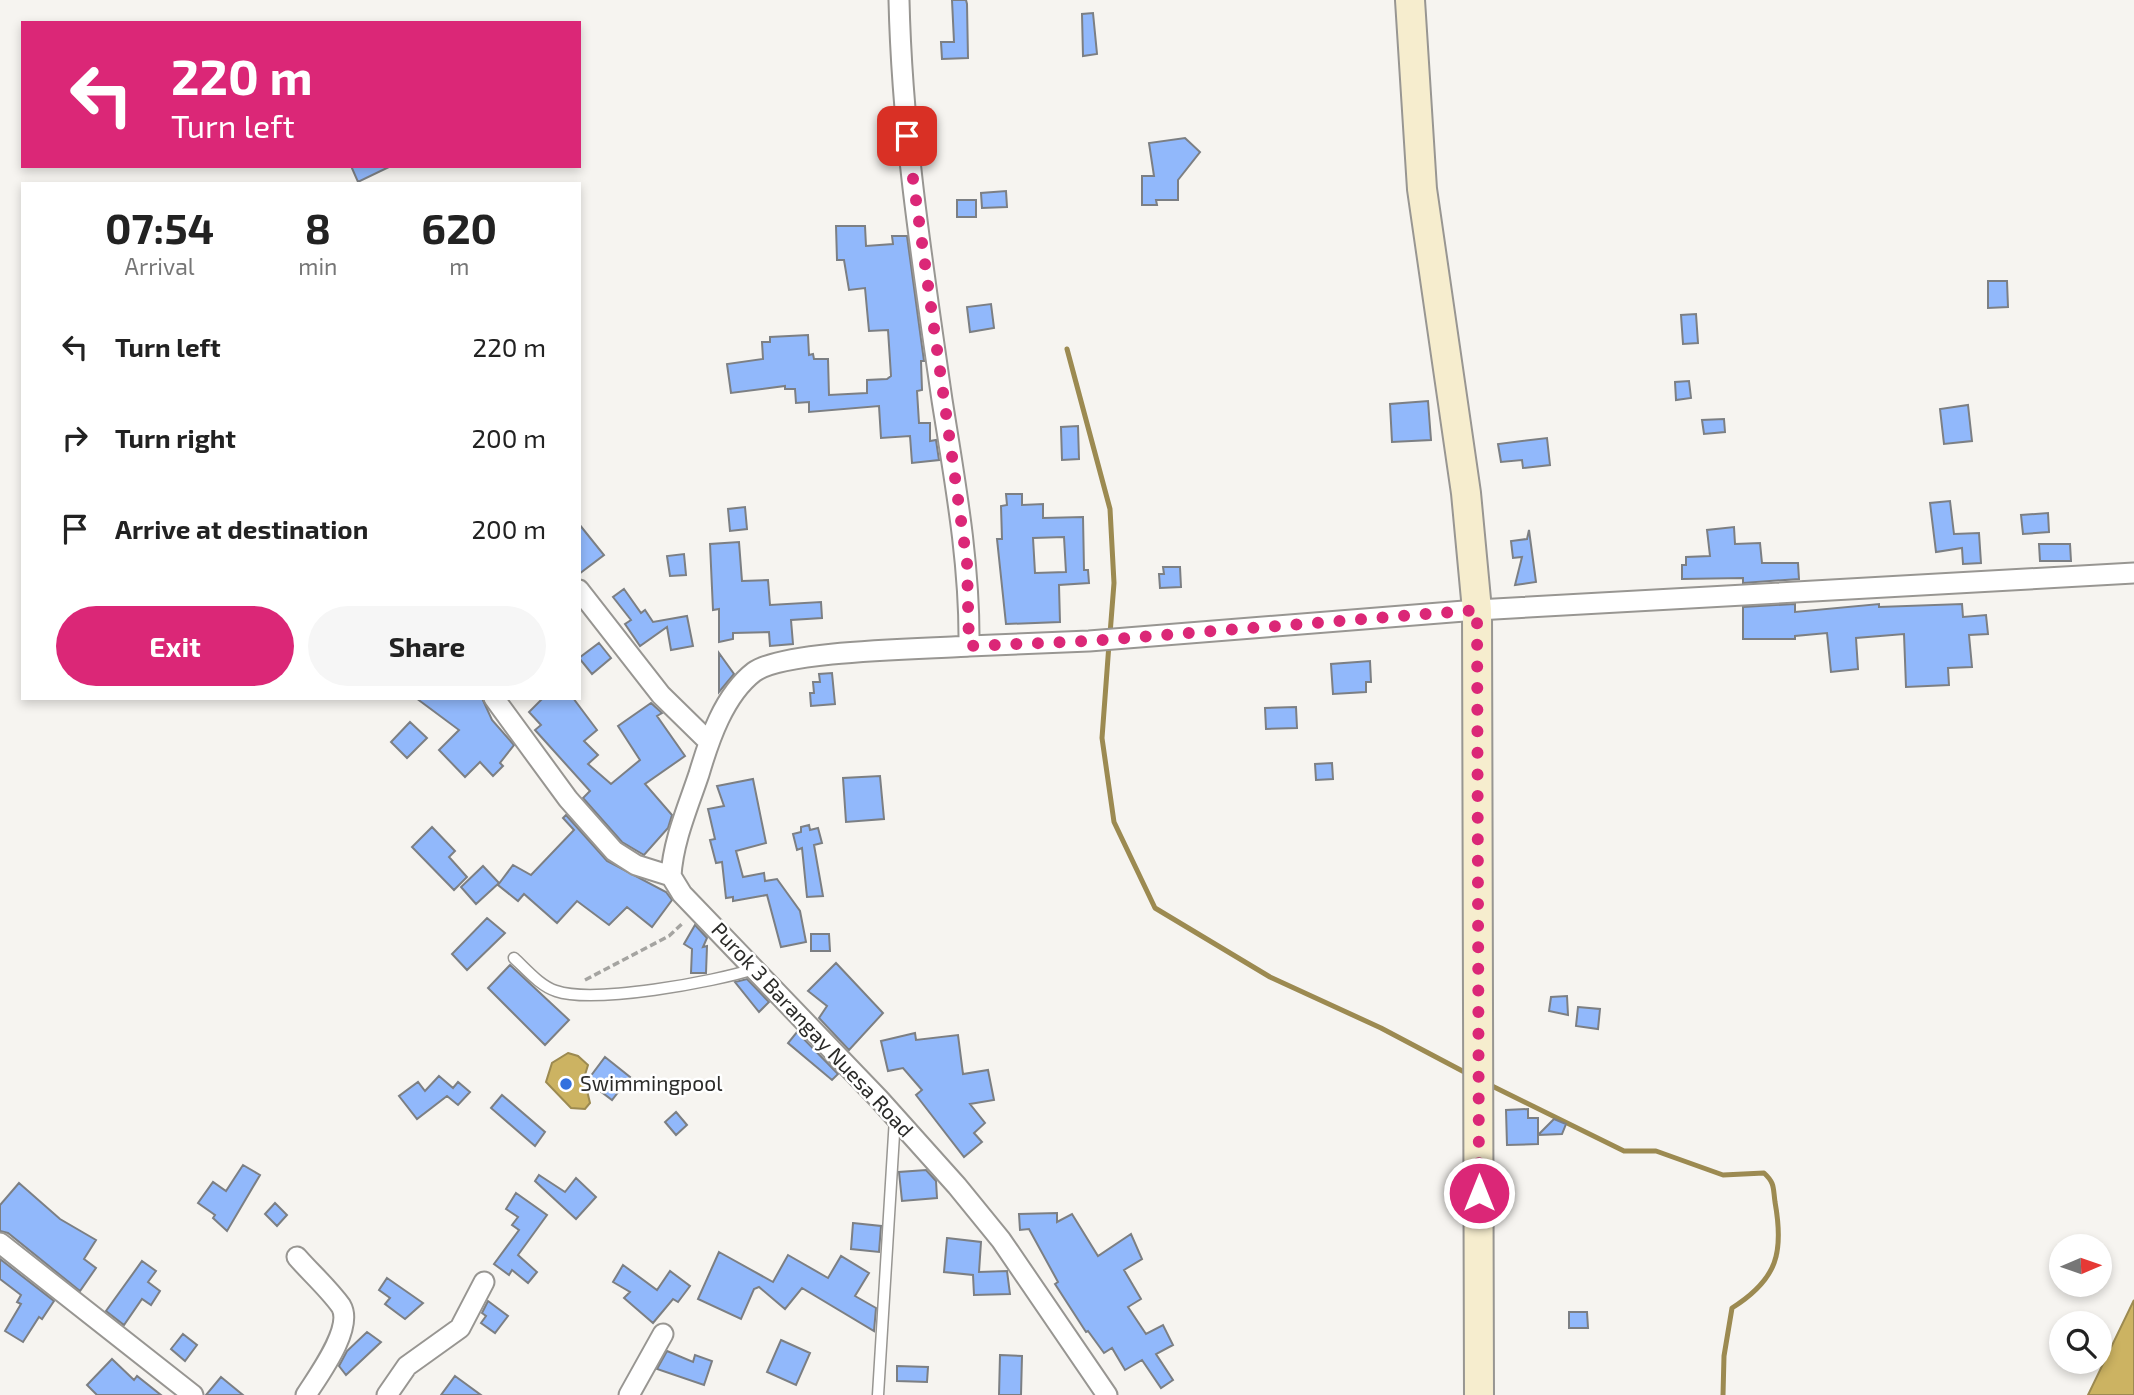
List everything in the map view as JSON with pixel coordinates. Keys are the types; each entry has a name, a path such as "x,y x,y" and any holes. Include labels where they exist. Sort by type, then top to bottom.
{"main road":[{"path":"1410,0 1422,189 1466,493 1477,610 1479,1395"}],"street":[{"path":"899,0 900,68 909,158 967,563 969,646"},
{"path":"495,700 568,799 614,851 636,865 671,876 677,844 709,743 732,699 752,673 790,659 969,646 1089,641 1477,610 2134,573"},
{"path":"581,593 661,695 709,743"},
{"name":"Purok 3 Barangay Nuesa Road","path":"671,876 682,894 895,1117 1000,1240 1107,1395"},
{"path":"0,1242 193,1395"},
{"path":"297,1257 341,1307 345,1321 337,1342 306,1395"},
{"path":"387,1395 407,1366 460,1328 484,1282"},
{"path":"629,1395 663,1334"}],"lane":[{"path":"514,958 549,988 562,993 602,994 705,983 755,969"},
{"path":"878,1395 895,1117"}],"path":[{"path":"562,993 669,936 698,908"}],"shaded area":[{"name":"Swimmingpool","path":"568,1053 578,1056 588,1065 584,1078 590,1103 585,1109 571,1108 546,1082 552,1063"},
{"path":"2134,1300 2134,1395 2088,1395 2098,1374 2112,1374 2112,1345"}],"building":[{"path":"952,0 966,0 968,58 942,59 941,42 954,42"},
{"path":"1093,13 1097,54 1083,56 1082,14"},
{"path":"1185,138 1200,152 1178,180 1178,200 1156,200 1157,205 1142,205 1142,176 1154,176 1149,143"},
{"path":"352,168 387,168 358,182"},
{"path":"1006,191 1007,207 982,208 981,193"},
{"path":"957,200 976,200 976,217 957,217"},
{"path":"836,226 865,226 866,246 893,244 892,236 907,236 924,361 921,361 922,390 917,391 919,423 930,423 930,441 936,440 939,460 912,463 910,436 881,438 879,406 809,412 809,402 796,403 795,389 785,389 785,386 731,393 727,364 763,359 762,342 770,342 770,337 808,335 809,355 813,354 814,359 828,359 829,395 867,393 867,380 887,379 891,376 888,330 869,331 865,288 849,290 844,260 837,260"},
{"path":"1988,281 2007,281 2008,307 1988,308"},
{"path":"991,304 994,328 970,332 967,307"},
{"path":"1696,314 1698,343 1683,344 1681,315"},
{"path":"1689,381 1691,398 1676,400 1675,382"},
{"path":"1428,401 1431,440 1392,442 1390,404"},
{"path":"1968,405 1972,441 1944,444 1940,409"},
{"path":"1724,419 1725,432 1704,434 1702,420"},
{"path":"1078,426 1079,459 1062,460 1061,427"},
{"path":"1547,438 1550,465 1523,468 1522,460 1501,462 1498,444"},
{"path":"1006,494 1022,494 1022,505 1043,504 1043,518 1083,517 1084,570 1088,570 1089,583 1059,585 1060,622 1006,624 997,539 1002,539 1001,506 1007,505","holes":["1064,537 1066,572 1035,573 1033,538"]},
{"path":"1950,501 1954,534 1979,533 1981,563 1963,564 1962,548 1936,552 1930,503"},
{"path":"745,507 747,529 730,531 728,509"},
{"path":"2048,513 2049,532 2023,534 2021,515"},
{"path":"581,526 604,555 581,572"},
{"path":"1734,527 1735,544 1760,543 1762,563 1798,563 1799,579 1743,583 1743,578 1682,579 1682,565 1686,565 1686,557 1710,556 1707,530"},
{"path":"1529,530 1536,582 1515,585 1522,557 1513,558 1511,541 1527,539"},
{"path":"739,542 742,581 768,580 770,605 821,602 822,618 791,620 793,644 770,646 769,632 733,633 733,639 719,642 719,609 713,610 710,544"},
{"path":"2039,544 2070,544 2071,561 2040,561"},
{"path":"684,554 686,575 670,576 667,556"},
{"path":"1163,567 1180,567 1181,587 1160,588 1159,574 1164,574"},
{"path":"624,589 641,613 645,610 653,622 687,616 693,646 671,650 667,627 640,646 625,624 631,620 613,597"},
{"path":"1795,604 1795,612 1879,604 1879,607 1962,604 1963,617 1986,615 1988,634 1969,635 1972,667 1948,668 1949,685 1906,687 1904,634 1856,638 1858,669 1831,672 1827,633 1795,636 1795,639 1743,639 1743,607"},
{"path":"599,643 611,658 592,674 581,660 581,656"},
{"path":"719,653 734,674 719,692"},
{"path":"1370,661 1371,682 1366,682 1366,692 1333,694 1331,664"},
{"path":"832,673 835,704 811,706 813,682 820,682 819,674"},
{"path":"419,700 483,700 492,720 514,745 500,763 503,766 493,776 480,762 465,777 439,750 459,730"},
{"path":"541,700 574,700 597,730 584,741 598,755 588,764 611,784 640,760 618,726 651,703 662,713 657,716 685,756 645,784 672,815 668,828 644,855 622,842 583,798 590,791 535,730 541,725 529,712"},
{"path":"1296,707 1297,728 1266,729 1265,708"},
{"path":"410,722 427,738 407,758 391,742"},
{"path":"1332,763 1333,779 1316,780 1315,764"},
{"path":"880,776 884,819 846,822 843,778"},
{"path":"753,779 766,843 736,851 743,877 764,873 765,881 777,879 800,911 806,942 781,947 767,895 733,901 733,897 726,898 722,862 716,863 710,840 715,839 708,809 724,806 717,786"},
{"path":"566,815 607,861 666,892 672,900 652,927 627,907 609,925 577,901 557,923 524,894 518,901 498,885 513,865 531,875 574,830 563,818"},
{"path":"809,825 810,830 818,828 822,843 814,845 823,896 807,897 802,848 797,850 793,834 801,832 801,827"},
{"path":"432,827 455,851 449,857 467,877 454,890 412,847"},
{"path":"483,866 499,883 476,904 461,887"},
{"path":"487,918 505,933 467,970 452,954"},
{"path":"695,925 707,938 703,947 707,946 706,973 691,973 692,949 684,944"},
{"path":"811,934 829,934 830,951 811,951"},
{"path":"836,963 883,1013 849,1050 819,1018 827,1006 808,991"},
{"path":"510,965 569,1020 545,1045 488,988"},
{"path":"747,979 769,1002 759,1012 735,982"},
{"path":"1567,996 1568,1015 1549,1011 1551,997"},
{"path":"1578,1007 1600,1009 1598,1029 1576,1026"},
{"path":"797,1032 838,1074 832,1080 788,1043"},
{"path":"915,1033 916,1040 958,1035 963,1074 988,1070 994,1100 970,1104 985,1123 974,1133 982,1142 964,1157 916,1095 922,1090 903,1068 888,1071 881,1041"},
{"path":"605,1057 630,1077 612,1100 587,1081"},
{"path":"439,1076 453,1088 458,1082 470,1092 458,1105 447,1096 417,1119 399,1096 418,1082 425,1091"},
{"path":"502,1095 545,1132 535,1146 491,1108"},
{"path":"1528,1109 1528,1118 1538,1118 1538,1144 1507,1145 1506,1110"},
{"path":"676,1112 687,1125 676,1135 665,1122"},
{"path":"1554,1119 1566,1124 1562,1134 1538,1135"},
{"path":"243,1165 260,1175 227,1231 213,1218 215,1215 198,1203 213,1182 226,1191"},
{"path":"926,1170 936,1181 937,1198 902,1201 899,1172"},
{"path":"539,1175 565,1192 576,1178 596,1197 576,1219 535,1181"},
{"path":"19,1183 60,1219 96,1240 84,1259 96,1268 80,1291 8,1233 0,1231 0,1205"},
{"path":"516,1193 547,1215 518,1255 537,1272 528,1283 512,1270 509,1275 494,1264 519,1230 512,1225 518,1217 506,1209"},
{"path":"275,1203 287,1215 277,1226 265,1214"},
{"path":"1057,1213 1057,1222 1072,1214 1098,1256 1131,1234 1142,1259 1124,1270 1141,1299 1128,1307 1146,1334 1163,1325 1173,1345 1156,1354 1173,1380 1161,1388 1142,1360 1125,1370 1112,1348 1104,1353 1088,1331 1086,1332 1055,1284 1058,1282 1029,1229 1020,1230 1019,1214"},
{"path":"853,1223 881,1226 879,1252 851,1249"},
{"path":"947,1238 981,1242 979,1272 1007,1271 1010,1294 974,1295 973,1275 944,1272"},
{"path":"719,1252 773,1282 788,1255 828,1278 841,1256 869,1273 855,1296 876,1308 874,1331 802,1288 785,1309 759,1287 754,1289 741,1319 698,1299"},
{"path":"0,1259 54,1301 42,1319 39,1317 23,1342 5,1331 21,1304 17,1302 21,1295 0,1279"},
{"path":"142,1261 156,1271 148,1282 160,1291 151,1305 142,1299 124,1325 106,1311"},
{"path":"623,1265 657,1290 670,1271 690,1286 678,1302 673,1299 653,1323 624,1298 630,1292 613,1282"},
{"path":"387,1278 423,1303 405,1319 385,1304 390,1298 379,1290"},
{"path":"488,1301 508,1316 495,1333 481,1323 486,1316 482,1313"},
{"path":"1569,1312 1587,1312 1588,1328 1569,1328"},
{"path":"367,1332 381,1342 346,1375 339,1366 347,1351"},
{"path":"183,1334 197,1345 185,1361 171,1349"},
{"path":"781,1340 810,1353 796,1385 767,1372"},
{"path":"667,1351 693,1362 695,1355 712,1361 704,1385 657,1369"},
{"path":"1000,1355 1022,1356 1021,1395 999,1395"},
{"path":"112,1359 134,1380 137,1376 161,1395 97,1395 87,1385"},
{"path":"897,1366 928,1367 927,1382 897,1381"},
{"path":"455,1376 481,1395 441,1395"},
{"path":"221,1377 243,1395 206,1395"}],"waterway":[{"path":"1067,349 1110,509 1114,583 1110,634"},
{"path":"1109,644 1102,738 1114,822 1155,908 1270,977 1381,1028 1470,1075"},
{"path":"1488,1084 1624,1151 1656,1151 1723,1175 1764,1173 1770,1180 1774,1189 1778,1220 1777,1250 1768,1275 1732,1308 1724,1356 1723,1395"}],"place":[{"name":"Swimmingpool","path":"566,1084"}],"route":[{"path":"907,136 967,563 970,593 969,646 1089,641 1477,610 1480,763 1479,1193"}]}
